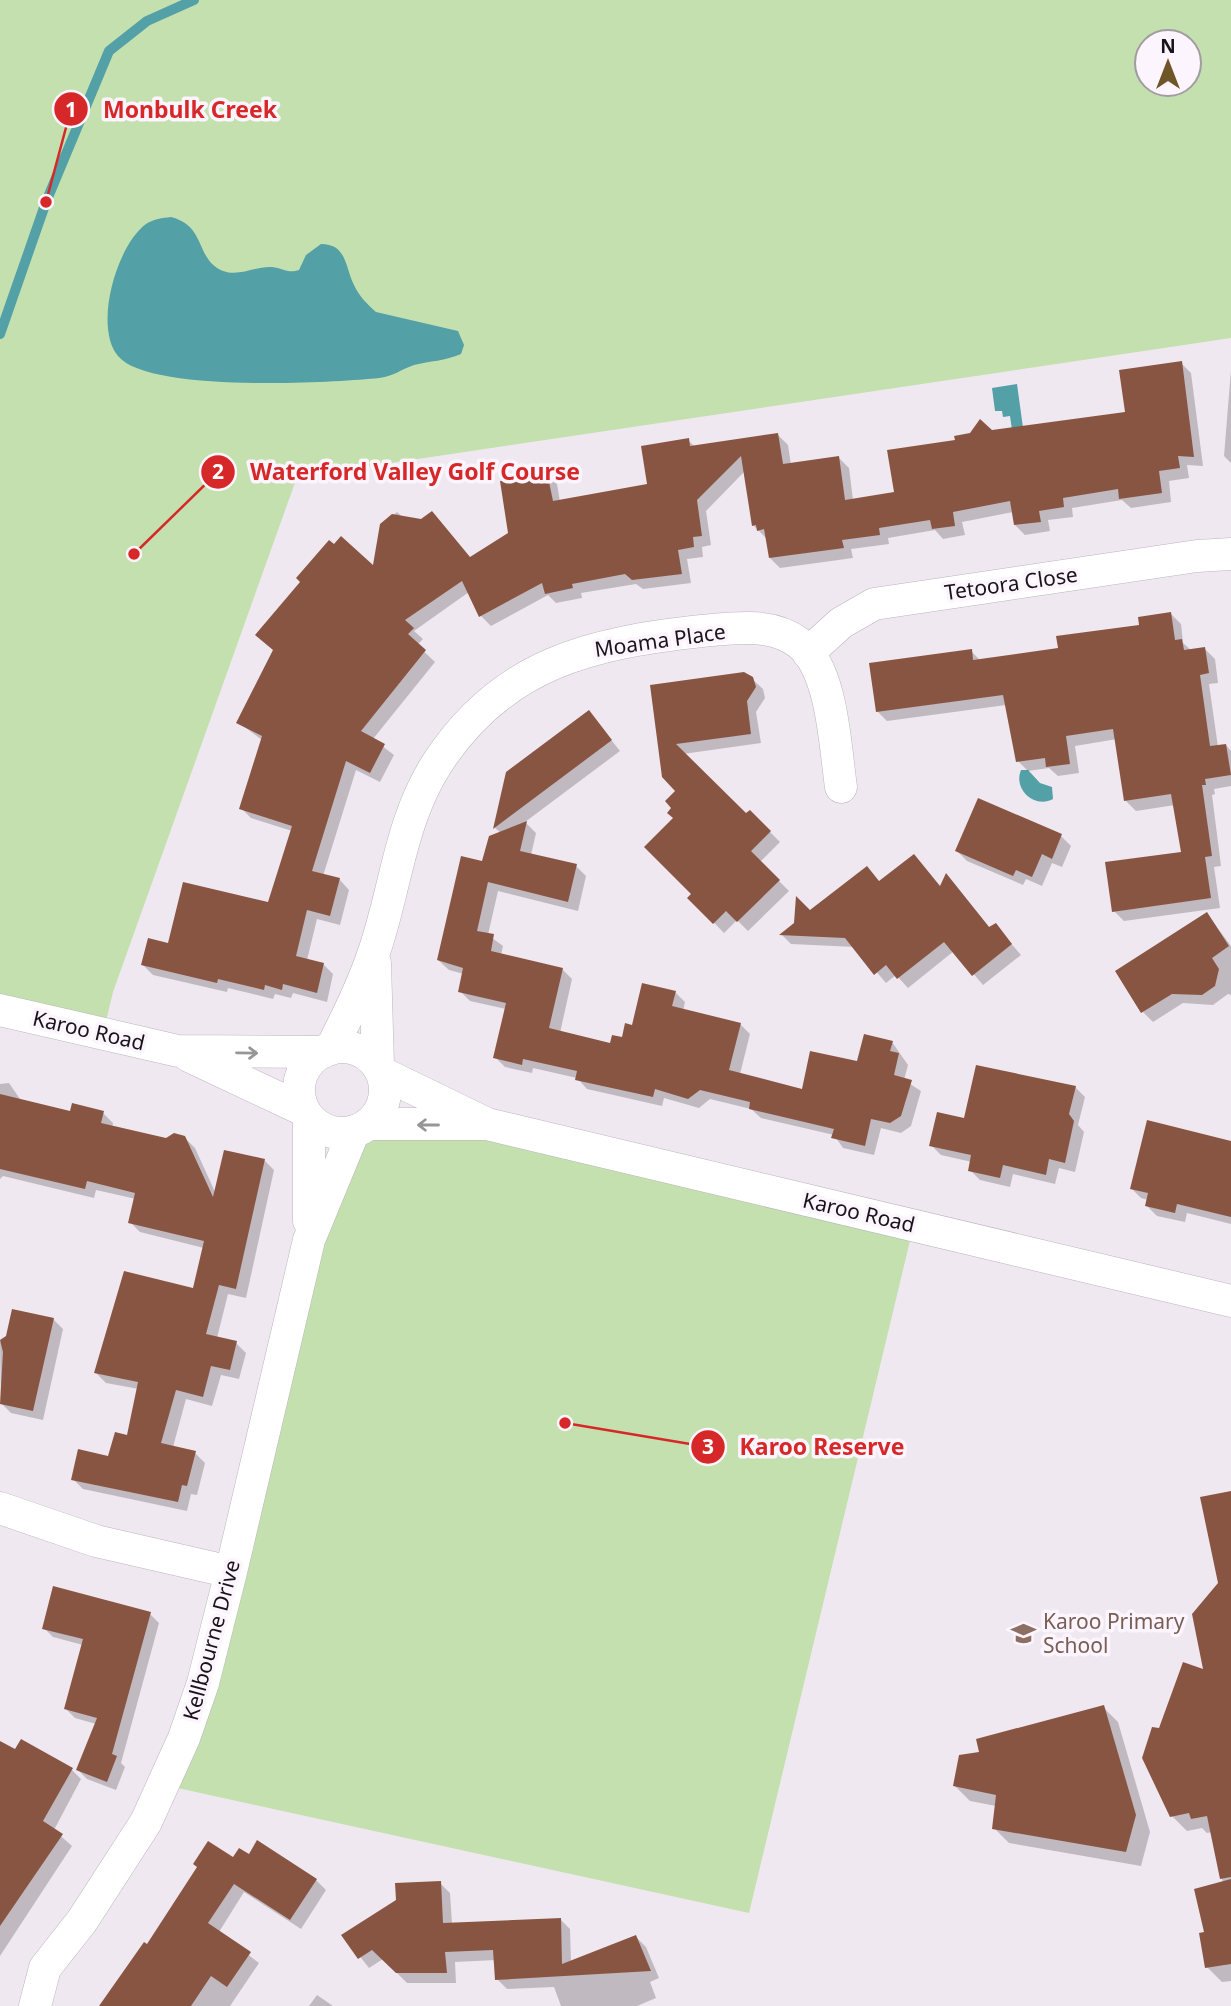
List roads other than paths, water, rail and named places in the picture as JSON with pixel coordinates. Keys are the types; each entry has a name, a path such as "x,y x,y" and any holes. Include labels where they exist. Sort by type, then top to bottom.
{"street":[{"name":"Tetoora Close","path":"808,653 841,622 874,604 1197,556 1231,554"},
{"name":"Moama Place","path":"327,1050 375,951 398,854 421,793 452,741 474,717 505,691 555,661 597,647 668,635 766,628 790,638 808,653 819,670 826,690 841,788"},
{"name":"Moama Place","path":"375,951 380,1070"},
{"name":"Karoo Road","path":"0,1010 178,1051 307,1114"},
{"path":"357,1049 380,1070 385,1096 377,1116 361,1128 330,1131 307,1114 299,1087 302,1076 307,1066 327,1050 357,1049"},
{"name":"Karoo Road","path":"178,1051 327,1050"},
{"name":"Karoo Road","path":"380,1070 487,1124 1231,1301"},
{"name":"Kellbourne Drive","path":"307,1114 309,1240"},
{"name":"Karoo Road","path":"361,1128 487,1124"},
{"name":"Kellbourne Drive","path":"34,2006 45,1968 119,1866 164,1785 203,1683 309,1240 361,1128"},
{"path":"0,1508 96,1541 231,1572"}],"water":[{"path":"171,217 190,228 214,266 229,273 266,267 299,270 306,255 321,244 330,245 340,252 358,293 376,312 458,331 464,345 461,354 414,365 384,377 322,382 201,381 165,376 136,368 118,356 111,343 108,307 112,287 118,267 135,234 149,222"},
{"path":"1017,384 1024,435 1013,437 1010,416 1003,417 1002,411 995,411 992,388"},
{"path":"1021,770 1028,770 1040,783 1052,787 1053,799 1039,801 1027,795 1020,784"}],"waterway":[{"path":"0,334 46,202 109,51 147,21 194,0"}],"place":[{"name":"Monbulk Creek","path":"46,202"},
{"name":"Waterford Valley Golf Course","path":"134,554"},
{"name":"Karoo Reserve","path":"565,1423"},
{"name":"Karoo Primary School","path":"1023,1633"}]}
